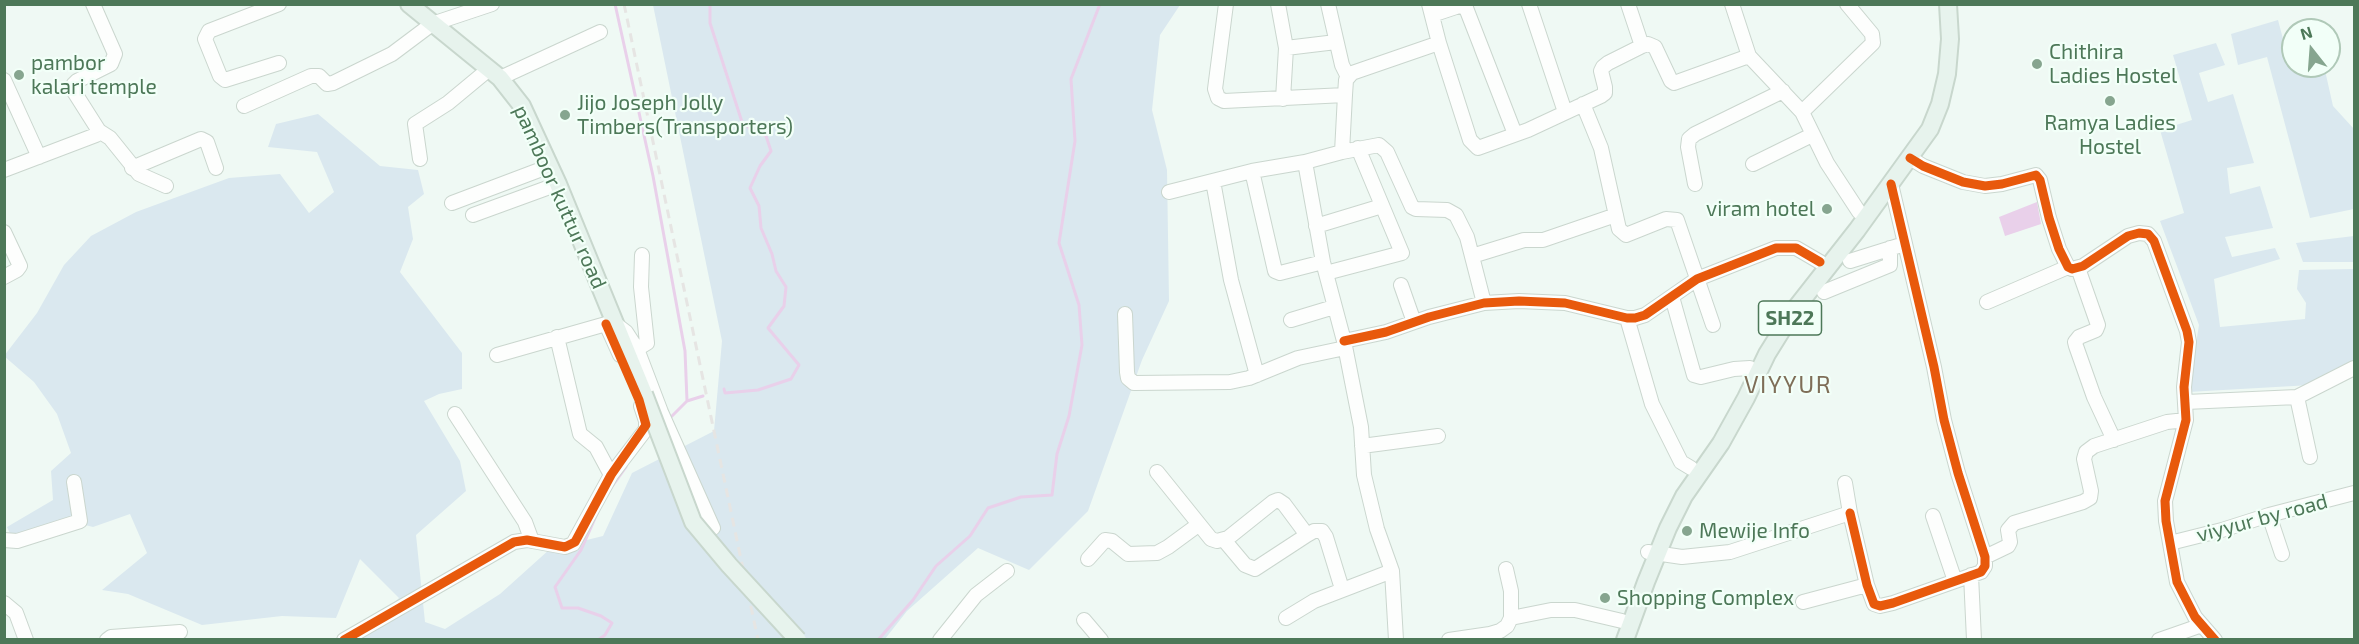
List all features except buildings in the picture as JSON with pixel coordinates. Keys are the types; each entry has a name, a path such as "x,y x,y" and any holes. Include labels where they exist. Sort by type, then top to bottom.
{"main road":[{"name":"pamboor kuttur road","path":"409,4 494,73 522,106 598,279 609,323 644,394 693,522 729,565 798,639"},
{"name":"SH22","path":"1625,639 1660,521 1690,468 1720,425 1773,328 1858,212 1899,170 1934,89 1939,50 1939,4"},
{"name":"SH22","path":"1616,639 1652,553 1684,496 1721,443 1781,331 1930,129 1944,89 1950,39 1948,4"}],"street":[{"path":"93,4 116,54 111,64 73,84 73,90 99,131 110,138 132,168 139,174 166,186"},
{"path":"279,4 210,31 205,39 220,76 225,80 279,63"},
{"path":"244,106 311,76 319,76 327,84 333,83 392,54 432,24 492,4"},
{"path":"1226,4 1217,58 1215,89 1218,98 1224,101 1345,95"},
{"path":"1278,4 1286,48 1283,99"},
{"path":"1328,4 1342,65 1348,77 1341,152"},
{"path":"1529,4 1565,112"},
{"path":"1628,4 1642,46"},
{"path":"1732,4 1749,56 1802,112 1812,135 1858,212"},
{"path":"1802,112 1873,43 1872,34 1847,4"},
{"path":"1515,134 1466,8 1459,6 1430,10 1473,146 1484,147 1515,134 1583,104 1605,93 1601,71 1608,63 1648,44 1655,47 1674,84 1749,56"},
{"path":"420,159 415,124 494,73 600,32"},
{"path":"1286,48 1336,42"},
{"path":"1348,77 1352,73 1439,43"},
{"path":"4,80 39,157"},
{"path":"1695,184 1688,147 1689,139 1783,91"},
{"path":"1583,104 1601,148 1619,229 1626,235 1666,219 1677,220 1713,326"},
{"path":"4,170 96,135 99,131"},
{"path":"1753,164 1812,135"},
{"path":"132,168 201,139 207,142 216,168"},
{"path":"1169,192 1372,145 1383,148 1412,207 1447,210 1456,215 1467,237 1484,303"},
{"path":"1252,171 1275,271 1280,273 1324,268 1401,254 1358,148"},
{"path":"1305,162 1324,268 1345,344 1361,427 1364,475 1377,529 1392,571 1396,639"},
{"path":"452,204 550,166"},
{"path":"1845,483 1867,585 1874,604 1880,606 1955,581 1981,572 1985,566 1985,557 1944,420 1906,243 1899,170 1923,166 1963,182 1985,186 2036,175 2040,180 2049,218 2098,325 2096,330 2079,337 2075,342 2094,397 2114,440"},
{"path":"1213,181 1231,280 1257,375"},
{"path":"473,215 558,184"},
{"path":"1316,226 1382,206"},
{"path":"1472,256 1524,240 1543,240 1616,214"},
{"path":"4,232 20,264 17,270 4,277"},
{"name":"viyyur by road","path":"2073,268 2128,236 2139,233 2148,234 2154,241 2189,342 2184,387 2186,420 2165,501 2166,521 2177,582 2195,617 2215,639"},
{"path":"1850,261 1906,243"},
{"path":"1125,314 1127,372 1128,378 1134,383 1230,382 1257,375 1298,358 1484,303 1519,301 1565,303 1626,318 1645,315 1697,279 1776,248 1796,248 1820,262"},
{"path":"1824,292 1890,265 1890,248"},
{"path":"637,349 647,343 641,287 642,255"},
{"path":"1987,302 2073,268"},
{"path":"1401,285 1414,322"},
{"path":"1672,297 1695,375 1701,377 1734,369 1750,368"},
{"path":"1291,320 1334,307"},
{"path":"1626,318 1652,404 1681,462 1690,468"},
{"path":"344,639 514,542 532,541 557,546 573,544 611,475 646,425 639,400 609,323"},
{"path":"497,355 609,323 626,332 637,349 661,412 713,528"},
{"path":"557,337 580,434 596,447 611,475"},
{"path":"2186,402 2297,397 2353,372"},
{"path":"2297,397 2310,457"},
{"path":"455,414 525,522 532,541"},
{"path":"1985,557 2008,546 2010,542 2008,530 2014,523 2090,498 2091,491 2084,459 2086,452 2094,446 2167,422 2186,420"},
{"path":"1362,446 1438,436"},
{"path":"1157,472 1211,539 1224,540 1278,500 1284,504 1307,535"},
{"path":"4,540 17,541 80,521 74,482"},
{"name":"viyyur by road","path":"2170,543 2222,530 2269,514 2355,494"},
{"path":"1652,553 1682,557 1730,552 1850,513"},
{"path":"2269,514 2283,554"},
{"path":"1933,516 1955,581"},
{"path":"1088,560 1105,540 1112,541 1128,554 1157,553 1198,525"},
{"path":"1224,540 1245,565 1255,569 1318,530 1324,533 1342,589"},
{"path":"1506,569 1511,591 1511,618"},
{"path":"940,639 976,595 1007,571"},
{"path":"1286,618 1342,589 1392,571"},
{"path":"1971,575 1974,639"},
{"path":"1803,602 1867,585"},
{"path":"4,603 16,613 26,639"},
{"path":"1449,639 1500,631 1511,618 1551,610 1575,610 1622,621"},
{"path":"1084,620 1101,639"},
{"path":"2166,639 2202,625"},
{"path":"107,639 180,632"}],"shaded area":[{"path":"653,5 1180,5 1160,35 1152,110 1167,170 1169,301 1142,360 1088,511 1029,570 978,548 907,611 885,639 358,639 399,598 360,559 336,618 282,616 202,625 128,594 102,590 147,553 130,514 93,527 70,521 16,546 7,527 53,500 51,471 71,453 57,414 34,382 4,356 37,313 64,265 91,236 136,212 229,178 280,174 309,213 334,192 317,152 268,147 276,124 318,114 380,166 418,170 424,194 408,207 413,239 400,272 462,353 462,389 439,394 424,401 460,461 466,491 416,535 425,622 445,629 500,594 550,549 603,536 632,473 714,431 722,341"},
{"path":"2278,20 2281,31 2281,78 2327,78 2333,106 2354,129 2354,209 2310,218 2267,57 2238,65 2231,34"},
{"path":"2216,43 2225,65 2199,73 2208,102 2233,94 2254,163 2227,168 2230,194 2260,186 2273,228 2225,237 2232,257 2275,248 2280,259 2214,279 2220,327 2305,319 2306,303 2297,289 2299,270 2354,269 2354,365 2311,385 2188,392 2199,325 2160,221 2184,213 2160,130 2192,120 2173,55"},
{"path":"2037,202 2041,224 2005,236 1999,217"},
{"path":"2354,236 2354,262 2303,262 2296,243"}],"waterway":[{"path":"615,4 653,176 685,351 687,401"},
{"path":"710,4 710,23 742,122 752,130 766,136 771,151 760,166 750,188 759,206 761,228 772,254 776,271 786,287 784,306 768,328 799,365 791,379 758,390 725,393 724,389"},
{"path":"878,640 913,600 936,566 970,536 988,508 1021,497 1052,495 1057,454 1069,416 1082,345 1079,305 1059,243 1075,141 1071,79 1100,4"},
{"path":"669,419 687,401 703,396"},
{"path":"611,488 626,467"},
{"path":"598,640 605,635 612,623 601,616 578,608 562,608 555,587 581,550 600,507"}],"railway":[{"path":"624,4 758,640"}],"cycle path":[{"path":"1910,158 1923,166 1963,182 1985,186 2036,175 2040,180 2059,249 2068,267 2072,269 2083,266 2128,236 2139,233 2148,234 2154,241 2189,342 2184,387 2186,420 2165,501 2166,521 2177,582 2195,617 2215,640"},
{"path":"1850,513 1867,585 1874,604 1880,606 1893,603 1981,572 1985,566 1985,557 1944,420 1934,367 1891,184"},
{"path":"1344,341 1386,332 1429,317 1484,303 1519,301 1565,303 1635,318 1645,315 1697,279 1776,248 1796,248 1820,262"},
{"path":"344,640 514,542 527,540 565,547 575,542 611,475 646,425 639,400 606,324"}],"place":[{"name":"Chithira Ladies Hostel","path":"2037,64"},
{"name":"pambor kalari temple","path":"19,75"},
{"name":"Ramya Ladies Hostel","path":"2110,101"},
{"name":"Jijo Joseph Jolly Timbers(Transporters)","path":"565,115"},
{"name":"viram hotel","path":"1827,209"},
{"name":"Mewije Info","path":"1687,531"},
{"name":"Shopping Complex","path":"1605,598"}],"district":[{"name":"VIYYUR","path":"1788,385"}]}
